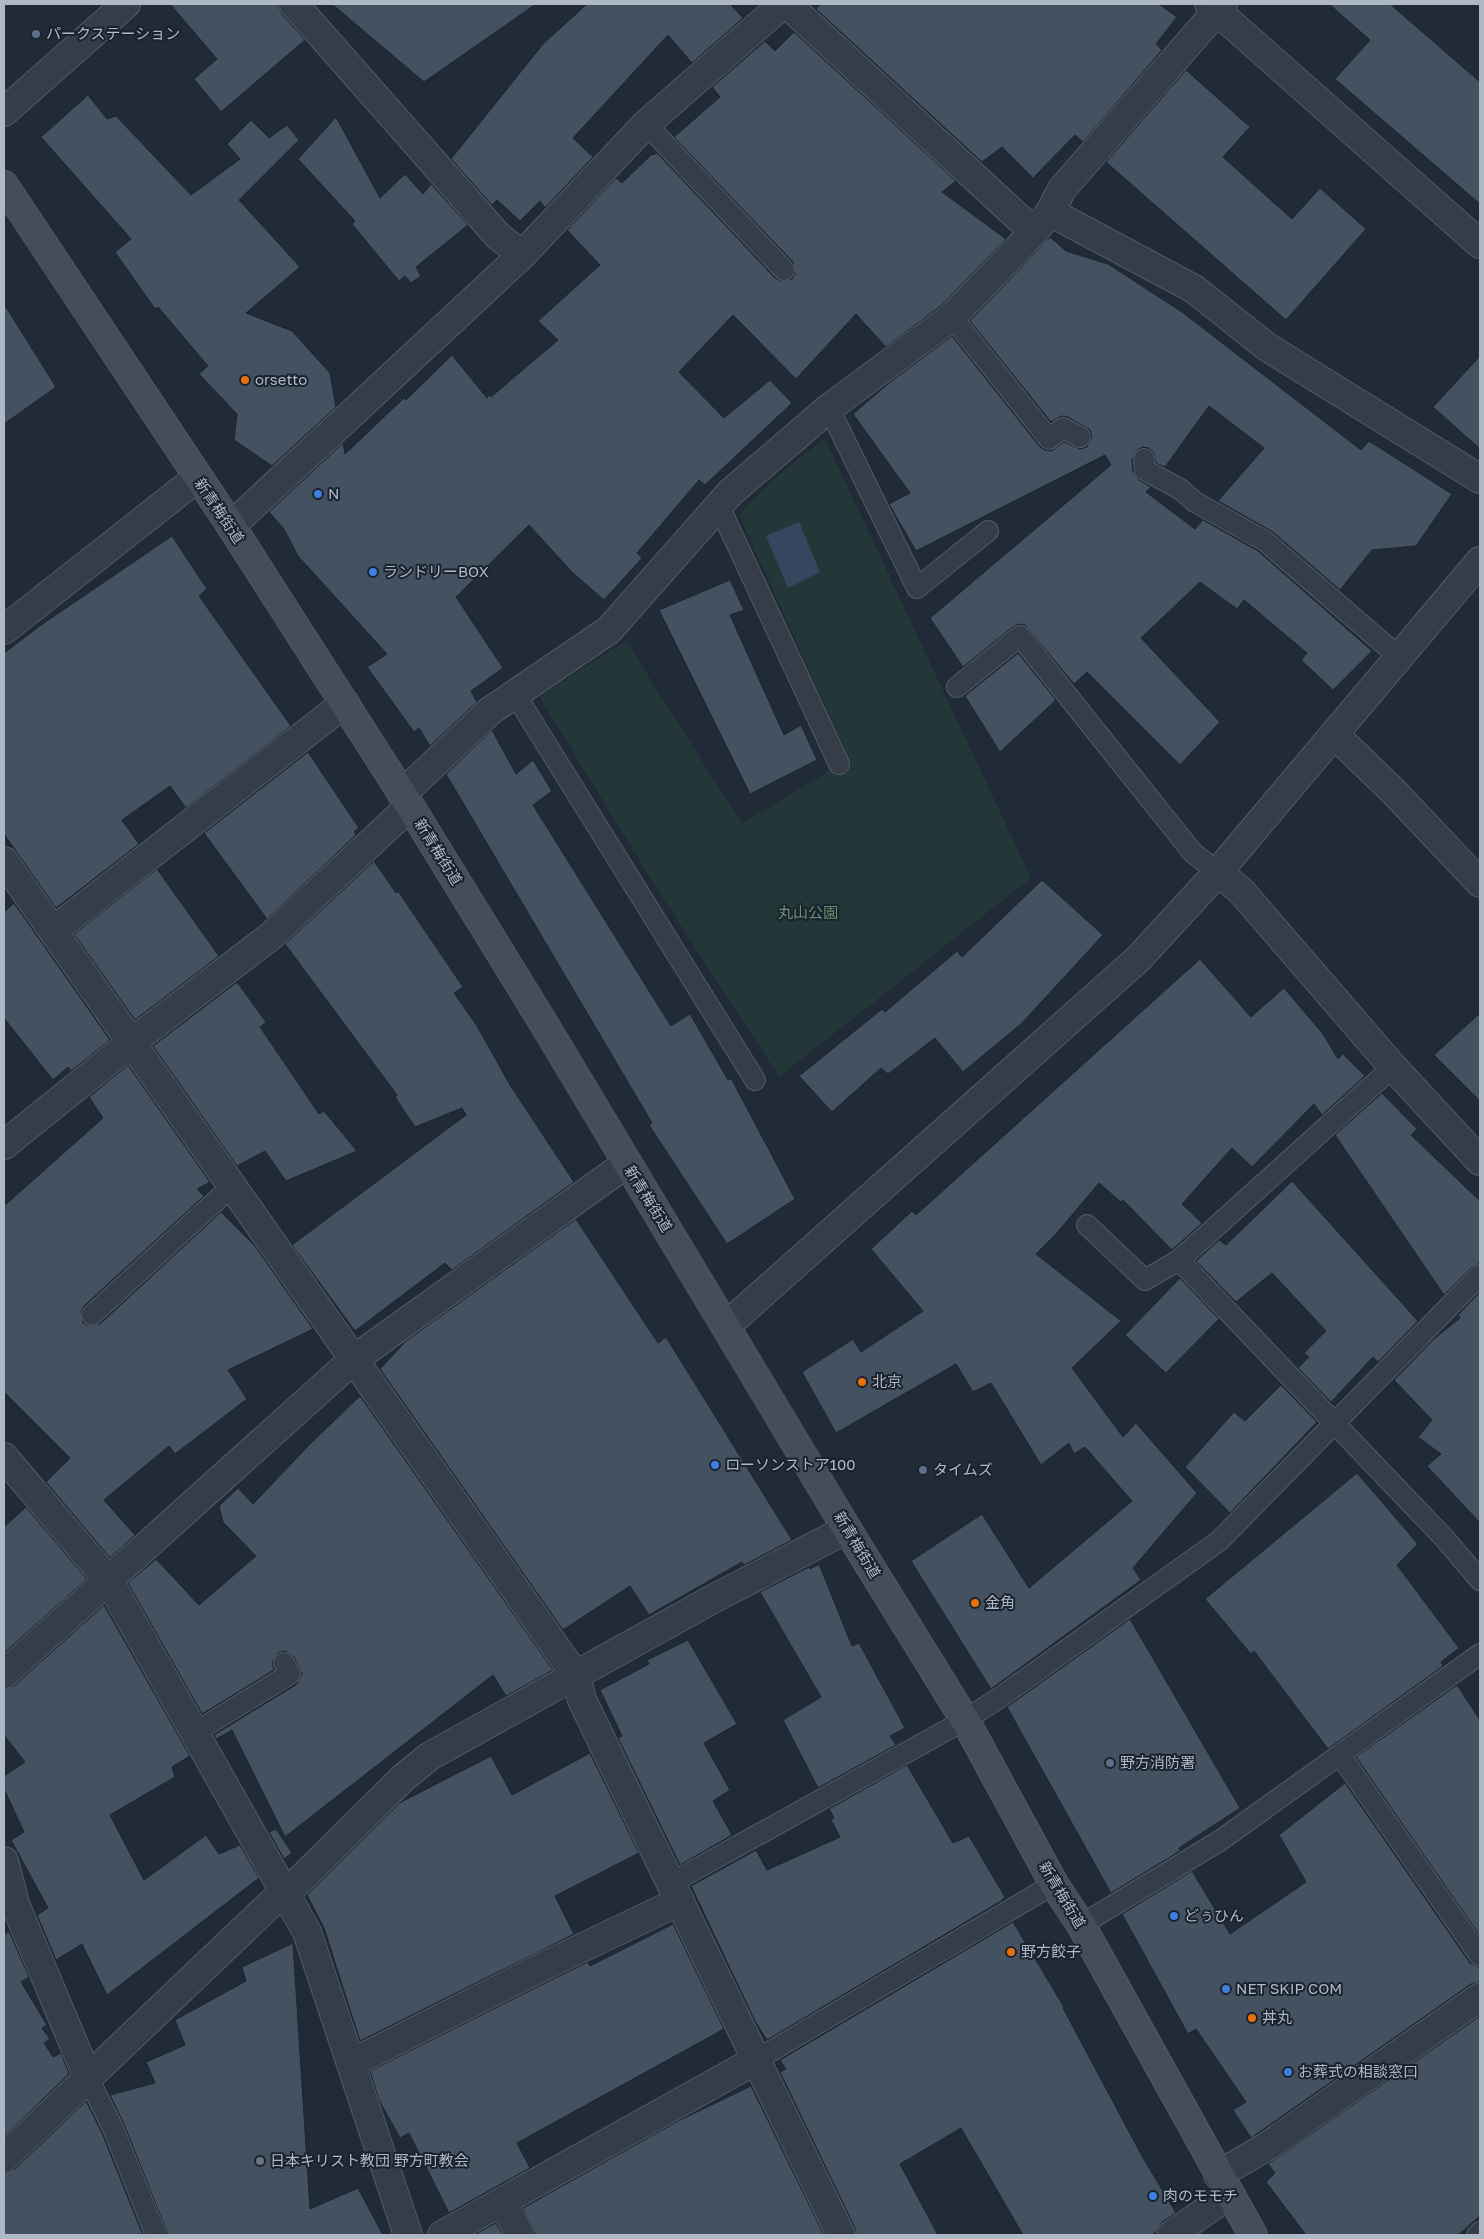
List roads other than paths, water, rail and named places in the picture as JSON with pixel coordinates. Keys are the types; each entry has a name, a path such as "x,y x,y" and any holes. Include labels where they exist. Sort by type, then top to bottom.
{"main road":[{"name":"新青梅街道","path":"4,186 345,703 546,1028 847,1529 965,1720 1054,1884 1080,1925 1253,2235"}],"street":[{"path":"4,112 126,4"},
{"path":"294,4 498,236 522,255"},
{"path":"230,526 522,255 646,124 785,4 1042,222 1194,289 1267,347 1480,479"},
{"path":"4,1145 132,1042 271,936 406,800 490,711 609,630 730,493 829,408 952,317 1042,222 1062,188 1216,6 1480,244"},
{"path":"4,630 197,478"},
{"path":"726,1326 1138,959 1218,872 1480,561"},
{"path":"54,931 345,703"},
{"path":"1334,734 1394,792 1480,883"},
{"path":"4,862 576,1676 582,1700 840,2235"},
{"path":"1218,872 1241,891 1393,1066 1480,1161"},
{"path":"4,1674 353,1360 626,1164"},
{"path":"4,1458 109,1581 307,1932 408,2235"},
{"path":"4,2158 284,1892 297,1883 403,1778 430,1756 711,1600 847,1529"},
{"path":"4,1861 15,1904 88,2078"},
{"path":"352,2064 548,1964 676,1892"},
{"path":"1171,2235 1266,2147 1480,1997"},
{"path":"442,2235 756,2060"},
{"path":"503,2202 520,2235"}],"lane":[{"path":"646,124 784,270"},
{"path":"952,317 1049,439 1063,428 1080,437"},
{"path":"829,408 917,588 988,531"},
{"path":"1144,459 1145,470 1180,489 1195,502 1265,541 1399,657"},
{"path":"719,506 839,764"},
{"path":"957,687 1020,636 1192,853 1218,872"},
{"path":"515,694 754,1080"},
{"path":"1087,1225 1145,1280 1179,1260 1393,1066"},
{"path":"92,1315 231,1187"},
{"path":"1179,1260 1445,1539 1480,1580"},
{"path":"676,1892 965,1720 1002,1696 1219,1541 1480,1275"},
{"path":"1080,1925 1221,1840 1341,1756 1480,1654"},
{"path":"194,1733 290,1674 284,1663"},
{"path":"1341,1756 1480,1956"},
{"path":"756,2060 1054,1884"},
{"path":"88,2078 113,2128 156,2235"},
{"path":"1477,2235 1480,2232"}],"water":[{"path":"799,522 820,572 788,588 766,536"}],"place":[{"name":"パークステーション","path":"36,34"},
{"name":"orsetto","path":"245,380"},
{"name":"N","path":"318,494"},
{"name":"ランドリーBOX","path":"373,572"},
{"name":"北京","path":"862,1382"},
{"name":"ローソンストア100","path":"715,1465"},
{"name":"タイムズ","path":"923,1470"},
{"name":"金角","path":"975,1603"},
{"name":"野方消防署","path":"1110,1763"},
{"name":"どぅひん","path":"1174,1916"},
{"name":"野方餃子","path":"1011,1952"},
{"name":"NET SKIP COM","path":"1226,1989"},
{"name":"丼丸","path":"1252,2018"},
{"name":"お葬式の相談窓口","path":"1288,2072"},
{"name":"日本キリスト教団 野方町教会","path":"260,2161"},
{"name":"肉のモモチ","path":"1153,2196"}],"park label":[{"name":"丸山公園","path":"808,913"}]}
